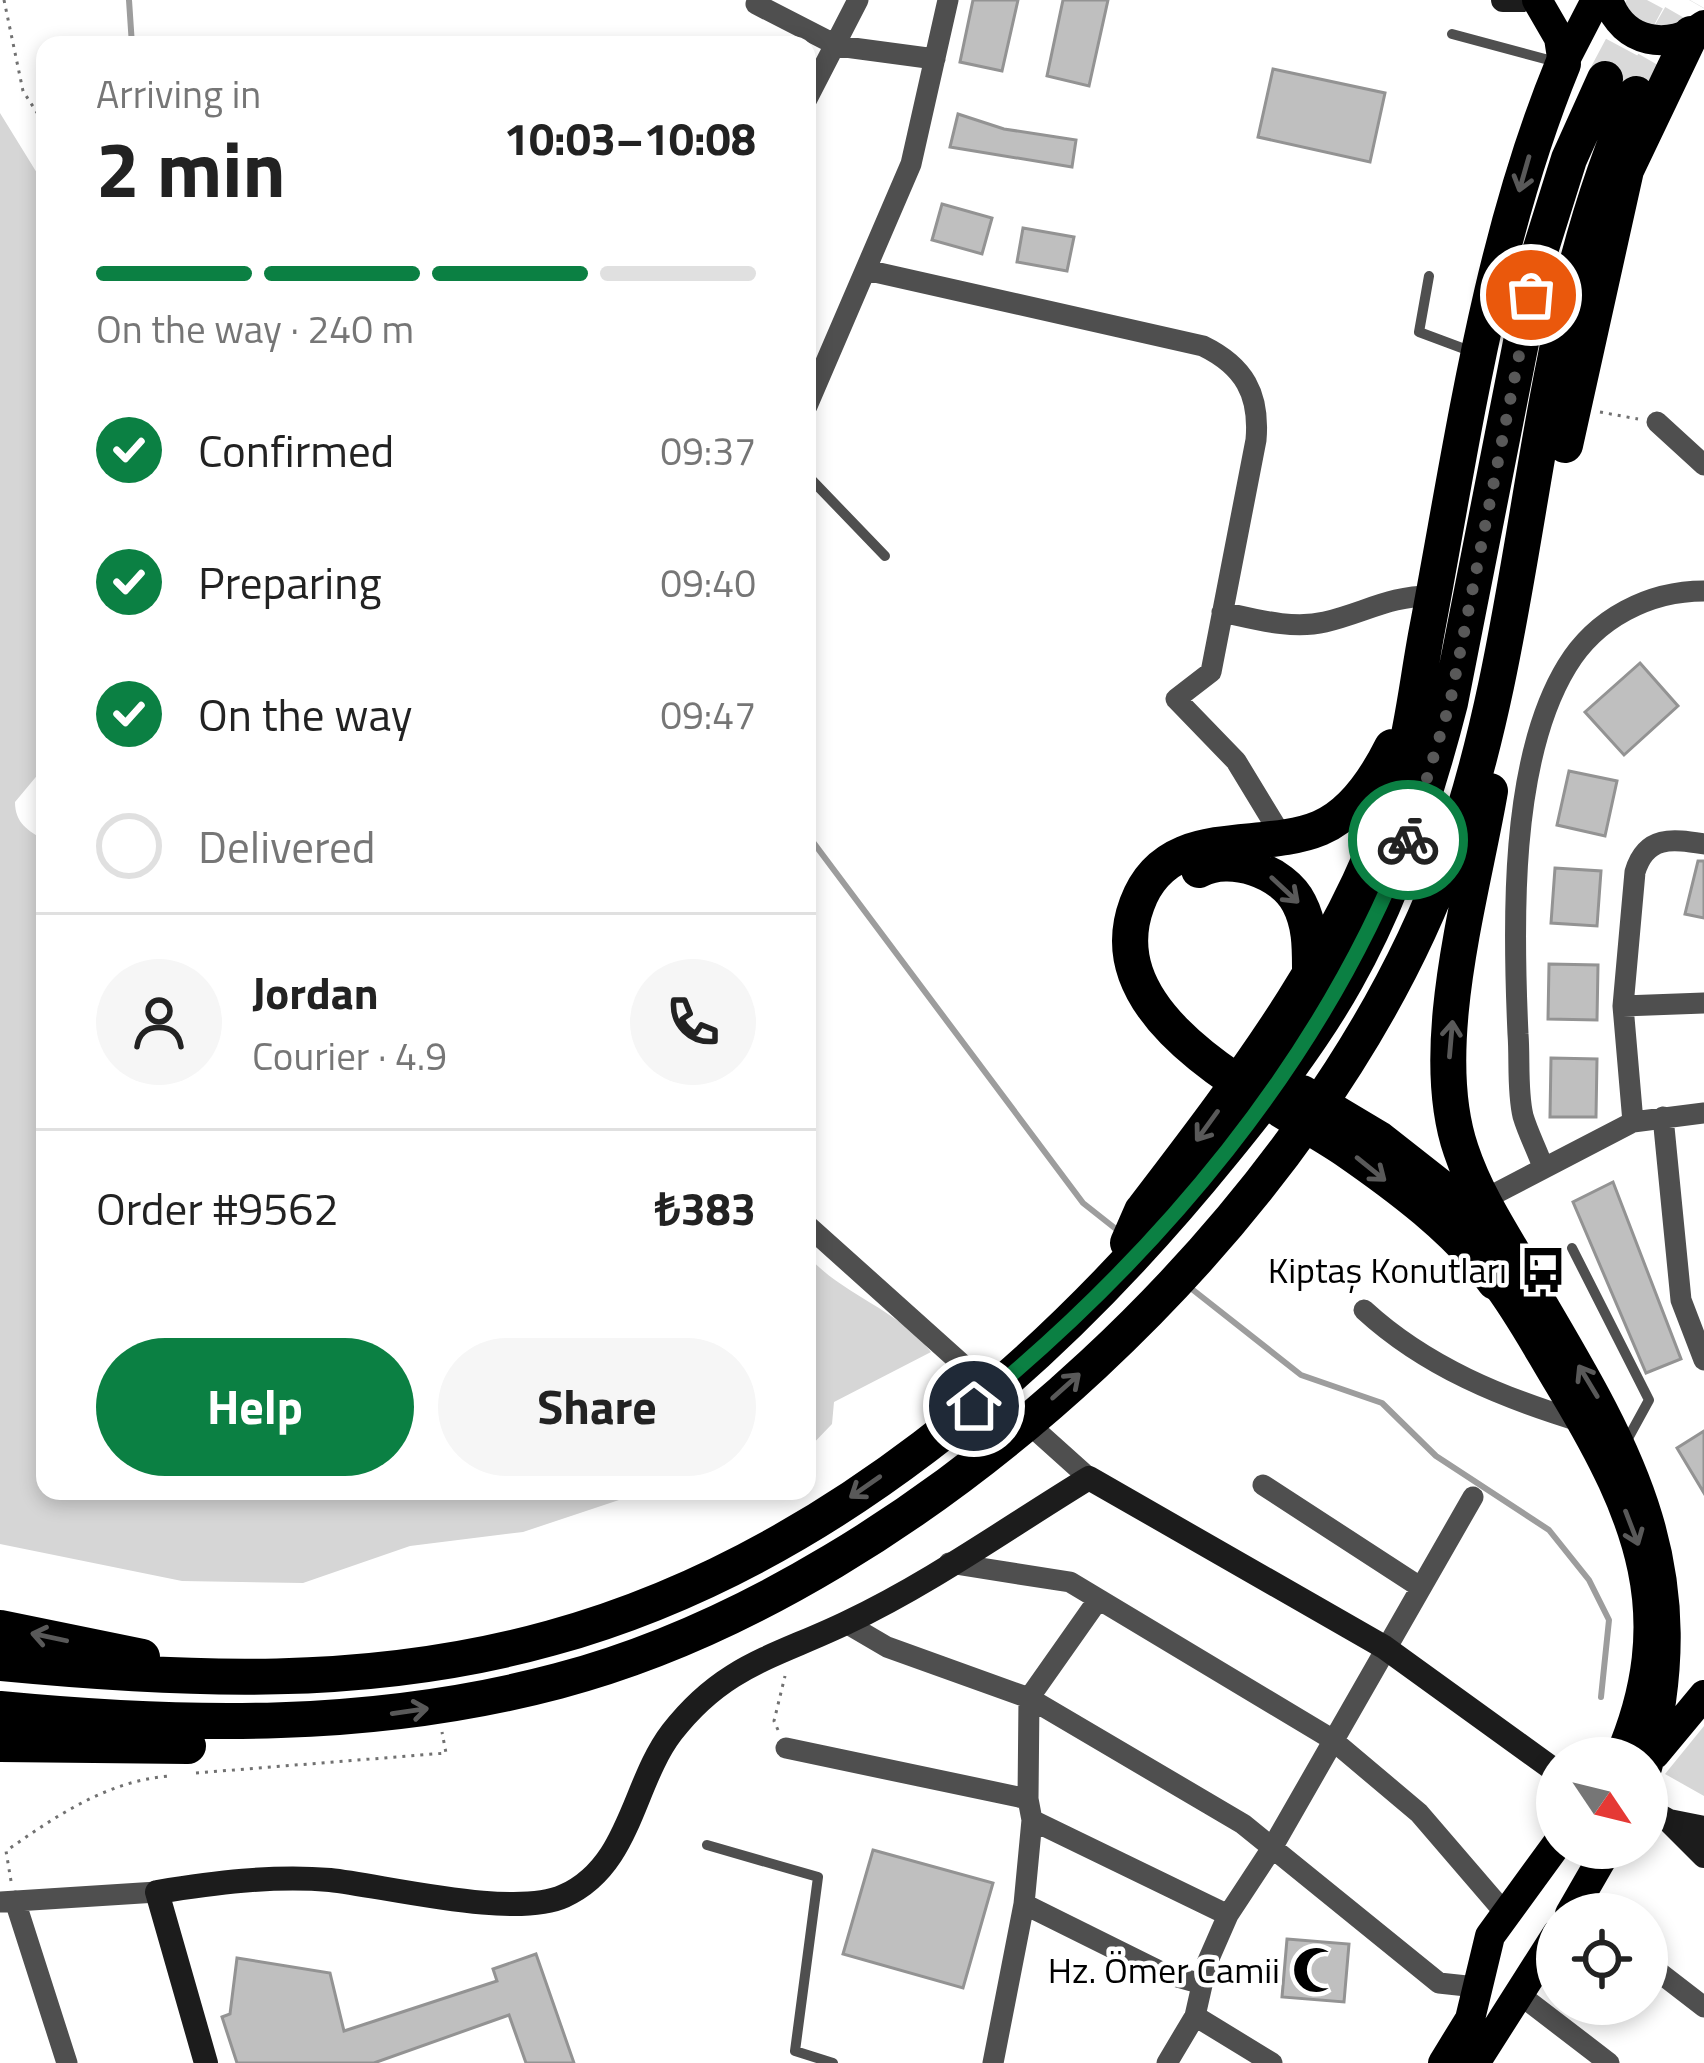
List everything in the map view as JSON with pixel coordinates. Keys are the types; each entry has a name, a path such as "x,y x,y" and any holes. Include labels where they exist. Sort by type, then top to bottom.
{"highway":[{"path":"1510,613 1553,497 1626,170 1700,33"},
{"path":"1287,1040 1310,968 1376,839 1400,774 1479,353 1524,175 1563,64"},
{"path":"0,1663 246,1679 413,1668 518,1646 634,1611 748,1560 848,1499 982,1399 1112,1281 1199,1182 1287,1040 1345,982 1386,896 1450,703 1537,261 1569,159 1620,86 1582,235 1492,704 1448,859 1402,964 1337,1077 1170,1286 1066,1387 884,1529 728,1618 579,1675 436,1707 353,1718 180,1723 0,1709"},
{"path":"1492,704 1491,780 1449,1070 1460,1149 1490,1215 1508,1274"},
{"path":"1412,706 1369,787 1320,828 1213,842 1168,862 1145,887 1135,908 1133,946 1144,993 1168,1028 1221,1074 1347,1150 1477,1257 1508,1274"},
{"path":"1310,968 1310,940 1298,898 1264,872 1211,863 1179,881 1160,904 1153,936 1155,960 1182,1008 1205,1032 1379,1138 1490,1215"},
{"path":"0,1628 246,1679"},
{"path":"0,1744 183,1746 267,1740 353,1718"}],"main road":[{"path":"1538,0 1559,38 1563,64"},
{"path":"1563,64 1599,6 1654,41 1700,33"},
{"path":"1508,1274 1636,1534 1648,1583 1651,1653 1639,1713 1628,1737"},
{"path":"1508,1274 1625,1444 1666,1532 1691,1664 1660,1737"},
{"path":"1668,1740 1704,1695"},
{"path":"1443,2063 1470,2019 1485,1948 1537,1869"},
{"path":"1475,2063 1536,1967"},
{"path":"1476,1987 1519,1994"}],"street":[{"path":"816,84 857,0"},
{"path":"816,385 911,164 948,0"},
{"path":"1503,0 1523,0"},
{"path":"755,2 838,46 935,59"},
{"path":"866,270 1204,346 1232,361 1251,388 1258,415 1211,672 1176,699 1236,761 1281,835"},
{"path":"1657,422 1701,456"},
{"path":"1544,1167 1522,1113 1515,970 1516,860 1540,735 1566,667 1604,621 1672,591 1704,591"},
{"path":"1222,612 1286,624 1322,623 1381,600 1433,596"},
{"path":"1634,1122 1623,1006 1638,861 1663,840 1704,844"},
{"path":"1623,1006 1704,1004"},
{"path":"1490,1215 1544,1167 1634,1122 1704,1113"},
{"path":"1663,1117 1681,1300 1704,1360"},
{"path":"816,1233 1090,1478 1384,1647 1536,1757"},
{"path":"1364,1310 1400,1343 1508,1400 1582,1422"},
{"path":"67,2063 8,1902 157,1892 228,1881 329,1880 485,1902 562,1898 602,1871 670,1735 725,1676 846,1623 1090,1478"},
{"path":"1263,1485 1420,1586"},
{"path":"1167,2063 1195,2016 1228,1915 1272,1848 1330,1738 1473,1496"},
{"path":"949,1563 1070,1582 1330,1738 1419,1813 1504,1913"},
{"path":"993,2063 1024,1904 1030,1810 1029,1698 1098,1600"},
{"path":"846,1623 887,1647 1029,1698 1243,1824 1439,1983 1476,1987"},
{"path":"786,1748 1030,1810 1228,1915"},
{"path":"1668,1818 1704,1828"},
{"path":"1668,1824 1704,1856"},
{"path":"157,1892 206,2063"},
{"path":"1024,1904 1163,1973 1202,1984"},
{"path":"1668,1979 1704,2007"},
{"path":"1519,1994 1609,2063"},
{"path":"1195,2016 1272,2063"}],"lane":[{"path":"1452,34 1563,64"},
{"path":"1429,276 1419,332 1479,353"},
{"path":"816,484 885,556"},
{"path":"1572,1249 1649,1400 1625,1444"},
{"path":"707,1845 818,1877 795,2051 833,2063"}],"path":[{"path":"4,0 23,91 36,111"},
{"path":"1573,407 1657,422"},
{"path":"786,1748 774,1721 800,1640"},
{"path":"8,1902 6,1851 53,1819 130,1779 446,1753 436,1707"}],"shaded area":[{"path":"0,113 36,171 36,777 15,802 17,816 36,835 36,1500 619,1500 523,1532 410,1546 303,1583 182,1581 0,1544"},
{"path":"816,1264 902,1324 931,1352 834,1402 832,1424 816,1441"},
{"path":"1704,1726 1704,1796 1668,1776"}],"building":[{"path":"973,0 1018,0 1002,71 960,62"},
{"path":"1063,0 1108,0 1089,86 1047,76"},
{"path":"1273,69 1385,93 1370,162 1258,137"},
{"path":"958,114 1004,129 1076,140 1072,167 950,147"},
{"path":"942,204 992,218 982,254 932,240"},
{"path":"1023,228 1074,237 1067,271 1017,262"},
{"path":"1640,663 1678,706 1624,755 1585,712"},
{"path":"1569,771 1617,781 1605,836 1557,825"},
{"path":"1698,861 1704,861 1704,918 1685,914"},
{"path":"1555,868 1601,871 1597,926 1551,923"},
{"path":"1549,964 1598,965 1597,1020 1548,1019"},
{"path":"1551,1058 1597,1059 1596,1117 1550,1117"},
{"path":"1613,1182 1681,1359 1646,1373 1573,1202"},
{"path":"1704,1431 1704,1493 1677,1448"},
{"path":"873,1850 993,1883 963,1988 843,1954"},
{"name":"Hz. Ömer Camii","path":"1287,1939 1349,1944 1344,2002 1282,1997"},
{"path":"536,1954 574,2063 526,2063 509,2015 374,2063 237,2063 222,2017 230,2014 237,1958 330,1973 344,2031 497,1981 493,1969"}],"waterway":[{"path":"129,0 131,36"},
{"path":"816,846 1083,1203 1121,1233"},
{"path":"1188,1286 1301,1375 1382,1403 1436,1456 1549,1530 1589,1580 1609,1620 1601,1697"}],"tunnel":[{"path":"1605,79 1647,0"},
{"path":"1636,94 1690,0"}],"way so far":[{"path":"1408,840 1450,703 1531,295"}],"place":[{"name":"Kiptaş Konutları","path":"1543,1270"},
{"name":"Hz. Ömer Camii","path":"1316,1970"}],"route":[{"path":"974,1406 1112,1281 1250,1119 1345,982 1408,840"}]}
